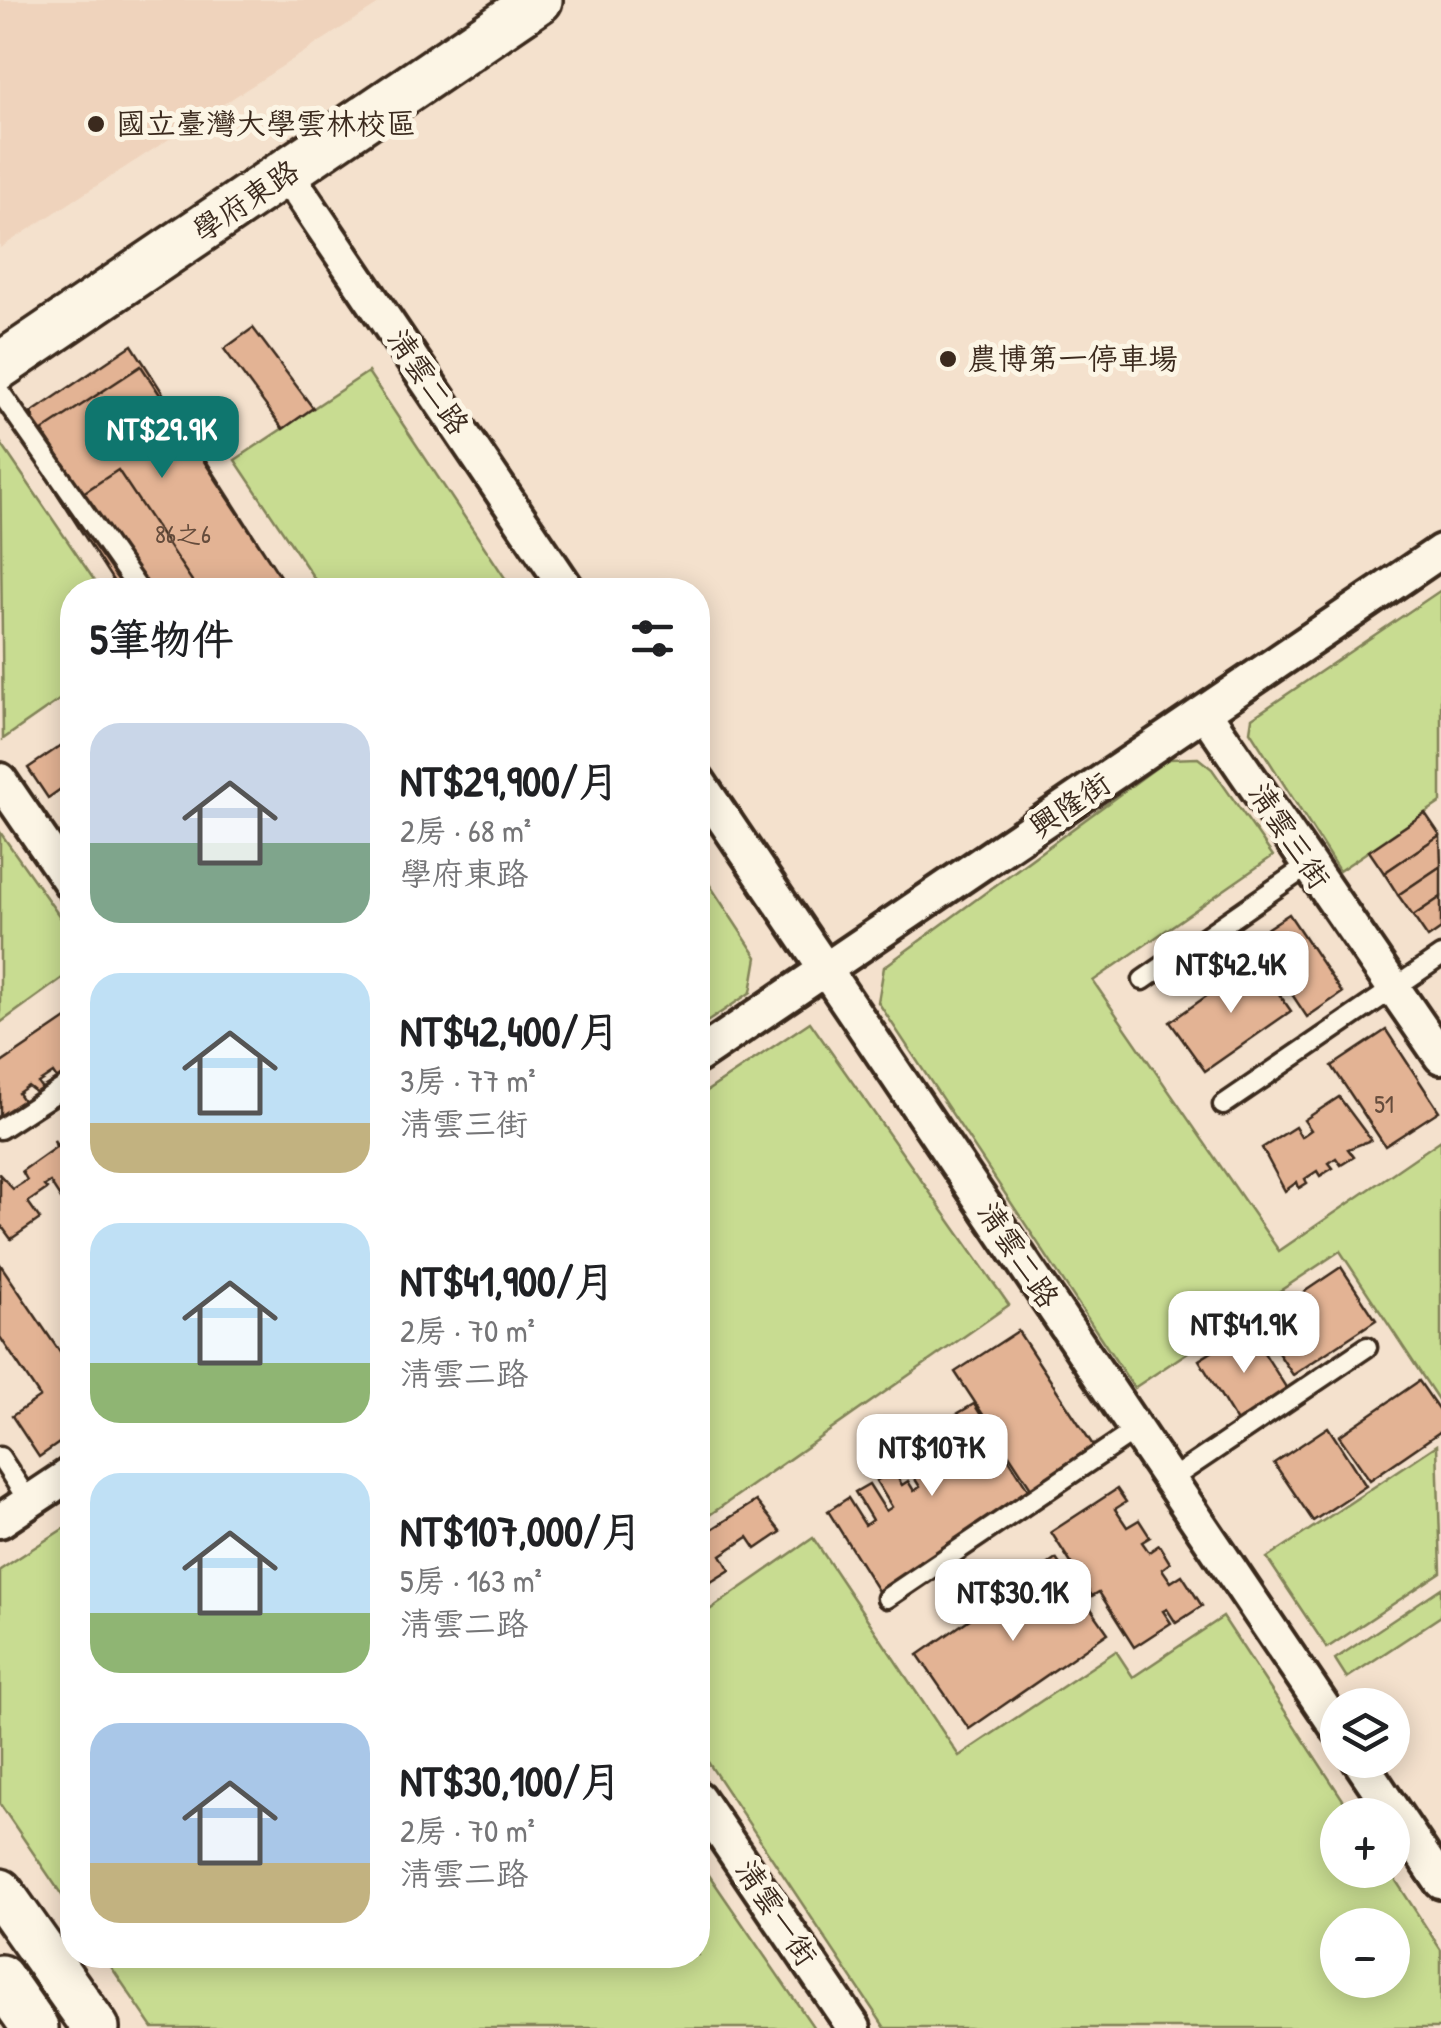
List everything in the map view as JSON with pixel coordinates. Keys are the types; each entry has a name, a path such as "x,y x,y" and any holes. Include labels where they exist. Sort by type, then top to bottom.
{"street":[{"name":"學府東路","path":"0,366 539,0"},
{"name":"清雲二路","path":"287,174 560,578"},
{"name":"興隆街","path":"710,1048 1441,551"},
{"name":"清雲三街","path":"1205,713 1441,1057"},
{"path":"0,780 60,868"},
{"name":"清雲二路","path":"710,800 1320,1702"},
{"path":"0,1521 60,1481"},
{"path":"1370,1778 1441,1882"},
{"name":"清雲一街","path":"710,1816 854,2028"},
{"path":"0,1892 96,2028"},
{"path":"0,1978 34,2028"}],"lane":[{"path":"0,392 130,578"},
{"path":"1143,980 1309,865"},
{"path":"1223,1106 1441,956"},
{"path":"0,1129 60,1090"},
{"path":"1170,1480 1367,1347"},
{"path":"888,1598 1136,1430"},
{"path":"0,1457 29,1502"}],"shaded area":[{"name":"國立臺灣大學雲林校區","path":"0,0 385,0 0,248"}],"green space":[{"path":"368,372 505,578 314,578 235,460"},
{"path":"0,442 93,578 60,578 60,699 3,739"},
{"path":"1441,590 1441,802 1339,871 1250,731 1252,718"},
{"path":"1198,758 1212,769 1273,856 1093,981 1279,1251 1441,1140 1441,1404 1340,1251 1134,1388 878,1002 884,967 1168,759"},
{"path":"0,832 60,917 60,980 0,1023"},
{"path":"710,885 757,957 751,992 710,1020"},
{"path":"810,1022 1009,1305 710,1515 710,1089"},
{"path":"1437,1445 1441,1572 1327,1648 1267,1558"},
{"path":"60,1531 60,1892 0,1804 0,1570"},
{"path":"813,1538 959,1756 1116,1651 1133,1677 1223,1617 1320,1765 1320,1778 1329,1778 1342,1798 1320,1798 1320,1888 1401,1888 1441,1950 1441,2028 885,2028 710,1765 710,1610"},
{"path":"1441,1588 1441,1616 1347,1678 1335,1659"},
{"path":"710,1876 814,2028 153,2028 112,1968 710,1968"}],"building":[{"path":"253,328 313,408 283,429 224,349"},
{"path":"132,345 280,576 111,578 16,430 34,418 31,413"},
{"path":"141,366 279,575 190,578 118,470 83,493 42,431"},
{"path":"60,746 60,790 48,798 28,768"},
{"path":"1425,813 1440,835 1384,873 1369,851"},
{"path":"1440,835 1441,866 1398,895 1384,873"},
{"path":"1441,866 1441,897 1413,916 1398,895"},
{"path":"1441,897 1441,929 1428,938 1413,916"},
{"path":"1289,914 1342,993 1307,1017 1254,937"},
{"path":"1256,961 1291,1011 1205,1071 1170,1022"},
{"path":"60,1023 60,1084 53,1073 38,1083 46,1094 42,1097 28,1086 18,1093 28,1108 0,1123 0,1064"},
{"path":"1386,1030 1439,1111 1385,1146 1332,1066"},
{"path":"1339,1097 1371,1140 1348,1149 1354,1157 1341,1165 1336,1158 1329,1163 1333,1168 1320,1176 1317,1171 1299,1188 1297,1182 1285,1191 1262,1148 1295,1127 1301,1137 1311,1130 1304,1120"},
{"path":"54,1140 60,1150 60,1197 50,1182 44,1186 47,1189 28,1202 40,1219 11,1239 0,1224 0,1175 13,1189 27,1180 22,1171 56,1147"},
{"path":"0,1264 60,1352 60,1442 39,1457 12,1416 40,1397 0,1337"},
{"path":"1341,1267 1376,1320 1293,1375 1258,1323"},
{"path":"1249,1329 1289,1392 1238,1424 1199,1360"},
{"path":"1018,1331 1104,1462 1041,1503 955,1372"},
{"path":"1419,1381 1441,1413 1441,1431 1370,1480 1339,1436"},
{"path":"974,1404 1031,1494 878,1591 828,1511 848,1498 865,1525 872,1520 855,1492 869,1484 886,1511 892,1507 876,1481 893,1470 902,1485 908,1481 914,1491 920,1487 900,1455 945,1426 961,1447 945,1421"},
{"path":"1328,1427 1366,1486 1313,1521 1274,1463"},
{"path":"1117,1489 1126,1502 1115,1509 1127,1527 1139,1520 1150,1537 1142,1542 1149,1552 1159,1545 1170,1563 1162,1569 1171,1582 1182,1575 1202,1606 1176,1623 1167,1609 1163,1611 1171,1623 1134,1647 1099,1592 1092,1596 1051,1532"},
{"path":"756,1501 781,1532 756,1549 748,1537 721,1555 730,1570 710,1582 710,1530"},
{"path":"1056,1559 1108,1633 969,1729 918,1655"}],"place":[{"name":"國立臺灣大學雲林校區","path":"96,124"},
{"name":"農博第一停車場","path":"948,359"}]}
